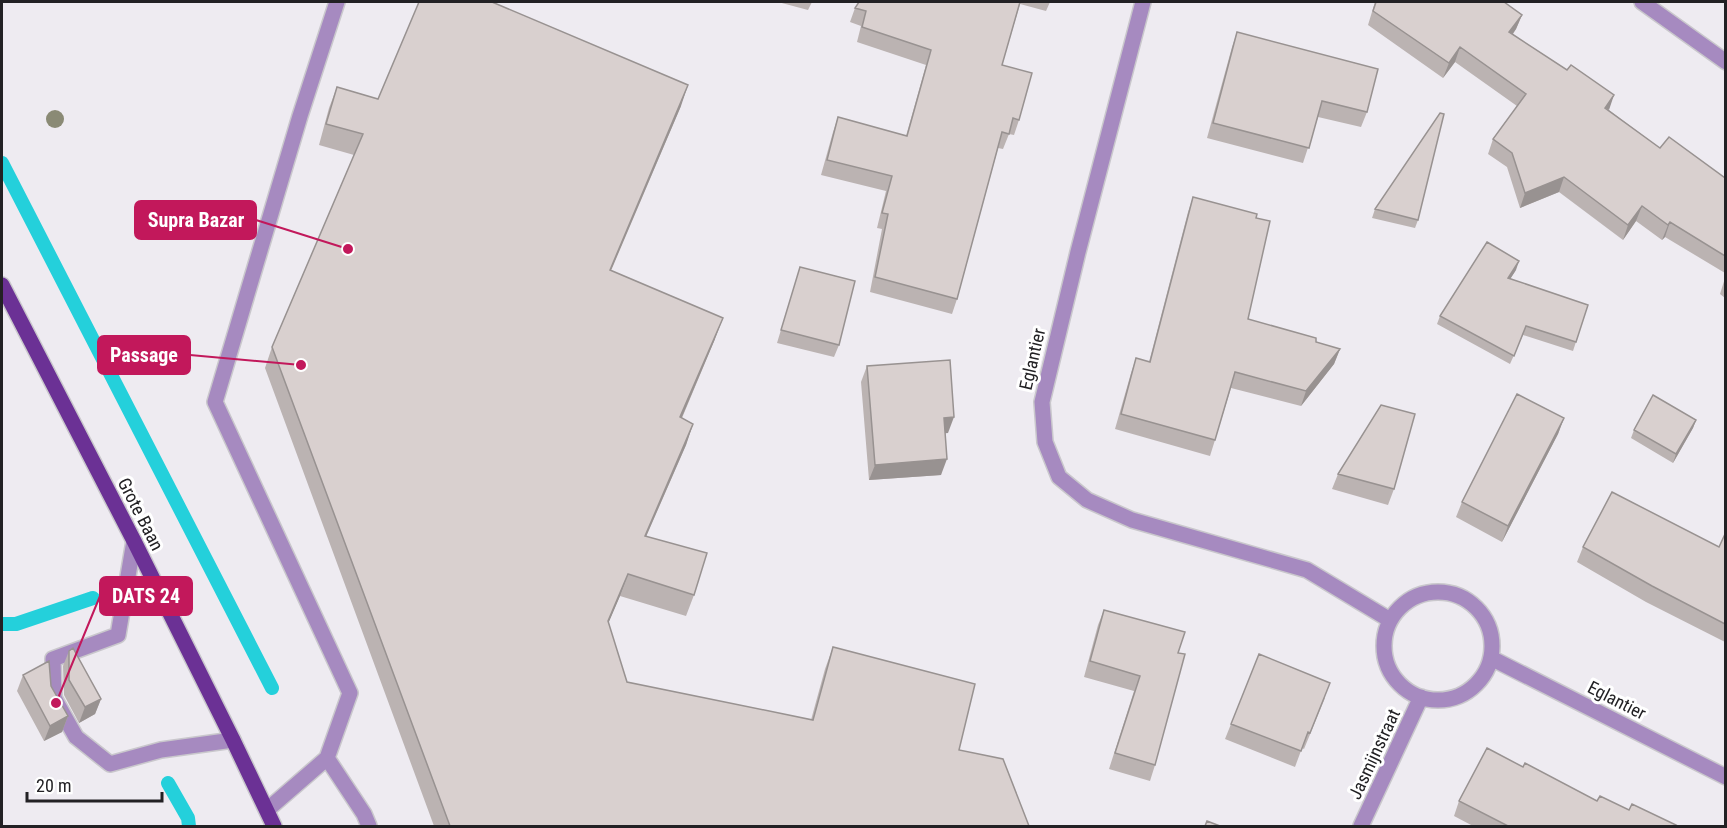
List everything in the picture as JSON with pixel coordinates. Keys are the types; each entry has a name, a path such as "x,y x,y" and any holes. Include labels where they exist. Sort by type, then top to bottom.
{"main road":[{"name":"Grote Baan","path":"2,285 134,542 274,826"}],"street":[{"path":"267,810 327,758 350,693 215,402 300,116 337,2"},
{"name":"Eglantier","path":"1143,2 1078,252 1042,402 1045,442 1048,451 1059,477 1087,500 1132,520 1307,570 1390,620"},
{"path":"1642,2 1725,62"},
{"path":"134,542 117,636 53,659 54,698 76,737 110,764 161,750 233,740"},
{"path":"1444,592 1464,598 1479,610 1490,631 1491,658 1486,671 1470,690 1457,697 1438,700 1421,697 1399,684 1384,657 1384,638 1390,620 1397,610 1411,598 1425,593 1444,592"},
{"name":"Eglantier","path":"1491,658 1725,777"},
{"name":"Jasmijnstraat","path":"1361,826 1421,697"},
{"path":"327,758 364,814 369,826"}],"building":[{"path":"419,2 492,2 688,85 610,270 723,318 680,417 693,424 645,536 707,553 694,595 628,574 608,621 627,682 813,720 833,647 975,684 959,750 1003,759 1029,826 450,826 272,347 363,134 326,124 337,87 378,99"},
{"path":"859,2 1020,2 1002,65 1032,73 1019,120 1013,118 1009,134 1002,132 957,299 875,277 888,214 882,213 892,176 827,160 838,117 907,136 931,50 862,27 866,11 855,8"},
{"path":"1376,2 1504,2 1522,15 1509,32 1567,70 1571,65 1614,95 1605,108 1660,148 1669,137 1725,178 1725,256 1670,222 1668,225 1642,206 1628,225 1564,177 1525,193 1512,153 1493,139 1526,94 1460,47 1449,63 1373,11"},
{"path":"1237,32 1378,69 1367,112 1322,101 1309,148 1213,123"},
{"path":"1440,113 1444,114 1418,220 1375,209"},
{"path":"1193,197 1257,214 1256,218 1270,221 1248,319 1316,338 1316,342 1340,349 1306,391 1235,372 1215,440 1121,414 1136,358 1150,362"},
{"path":"1487,242 1519,261 1508,278 1588,305 1576,342 1526,326 1514,356 1440,316"},
{"path":"800,267 855,281 839,345 781,330"},
{"path":"950,360 954,417 944,418 947,459 875,465 867,366"},
{"path":"1517,394 1564,418 1508,526 1462,502"},
{"path":"1653,395 1696,420 1676,454 1634,430"},
{"path":"1381,405 1415,414 1394,489 1338,474"},
{"path":"1612,492 1719,547 1725,534 1725,624 1583,547"},
{"path":"1104,610 1185,632 1178,653 1185,654 1155,765 1115,753 1140,676 1090,661"},
{"path":"73,648 101,699 85,707 69,680 69,651"},
{"path":"1259,654 1330,683 1301,751 1231,724"},
{"path":"49,661 51,686 68,716 50,726 23,675"},
{"path":"1487,748 1523,767 1525,763 1597,801 1600,796 1629,810 1632,804 1676,825 1508,826 1459,801"},
{"path":"1207,821 1220,826 1205,826"}],"waterway":[{"path":"2,163 272,688"},
{"path":"2,624 16,624 93,598"},
{"path":"168,783 188,818 189,826"}],"place":[{"name":"Supra Bazar","path":"348,249"},
{"name":"Passage","path":"301,365"},
{"name":"DATS 24","path":"56,703"}]}
